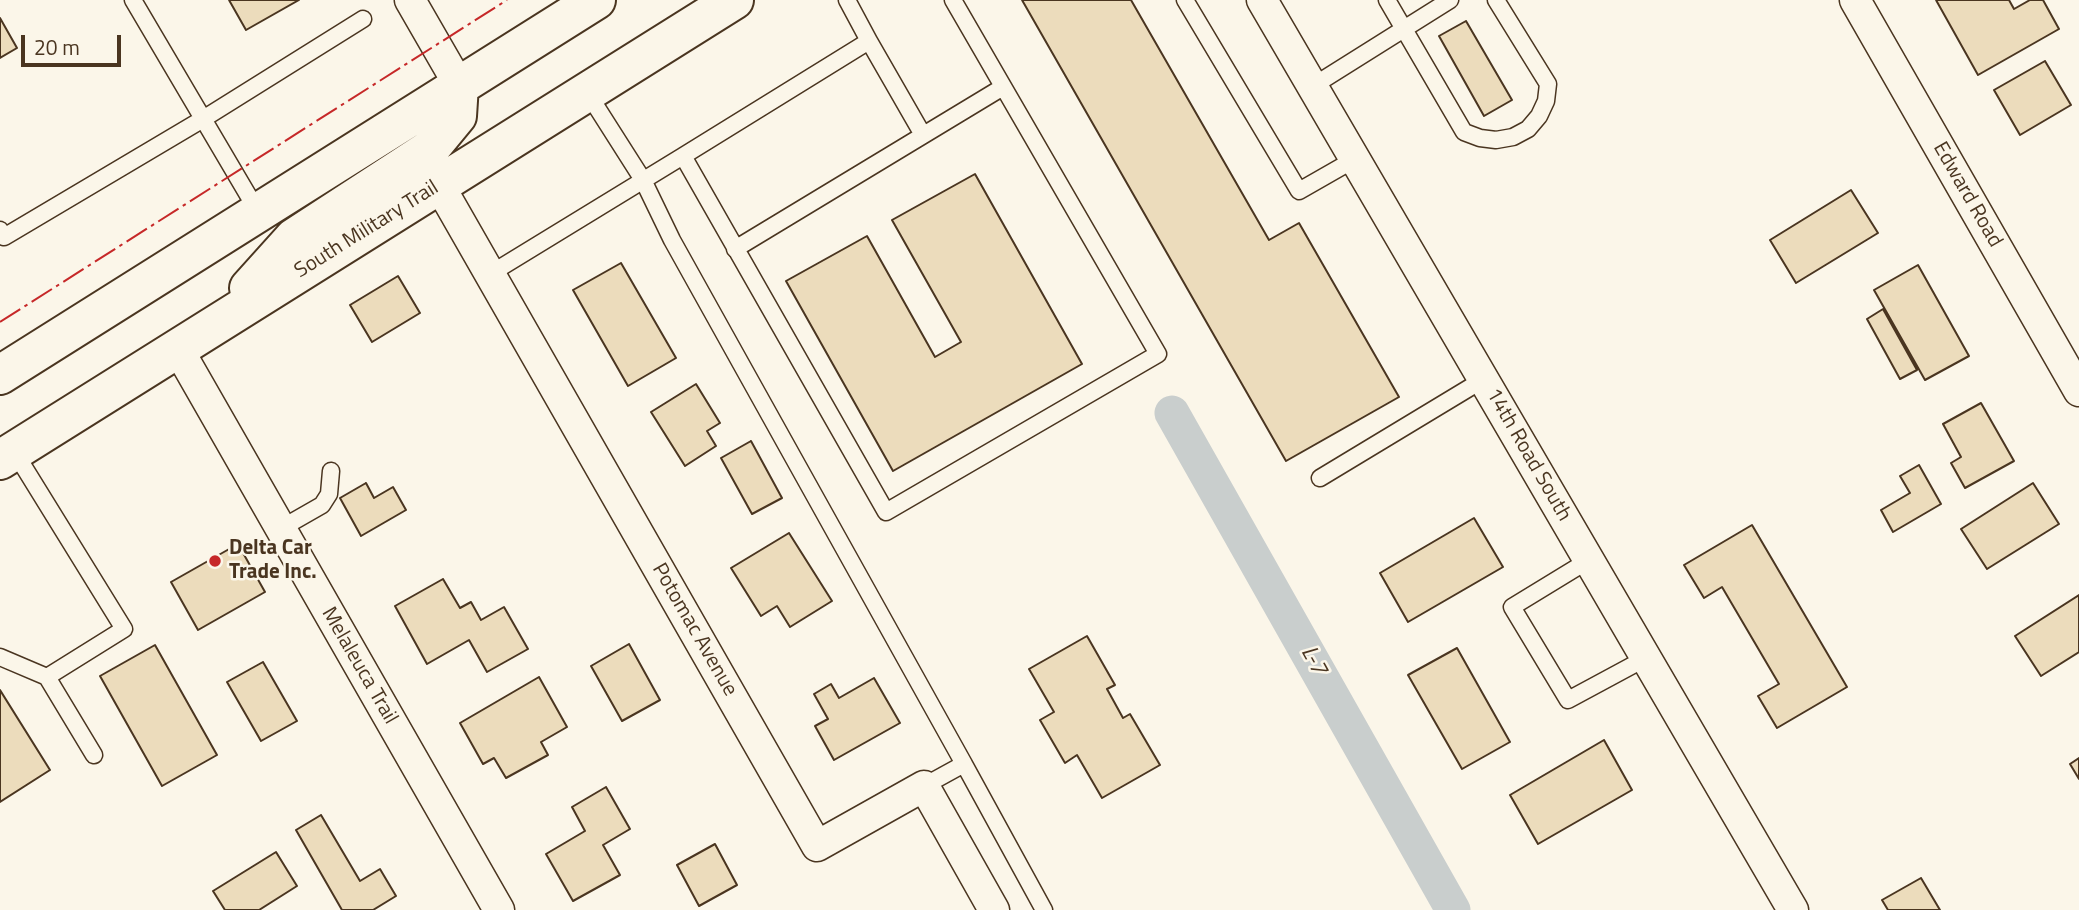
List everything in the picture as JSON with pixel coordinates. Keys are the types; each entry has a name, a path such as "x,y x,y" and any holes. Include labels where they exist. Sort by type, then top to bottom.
{"main road":[{"path":"0,375 596,0"},
{"name":"South Military Trail","path":"7,456 734,0"},
{"path":"216,323 294,239 429,150 457,116 459,85"}],"street":[{"path":"410,0 459,85"},
{"name":"14th Road South","path":"1262,0 1793,910"},
{"name":"Edward Road","path":"1855,0 2079,391"},
{"name":"Potomac Avenue","path":"439,185 817,846 924,786"},
{"name":"Melaleuca Trail","path":"178,349 499,910"},
{"path":"924,786 994,910"}],"lane":[{"path":"133,0 258,213"},
{"path":"847,0 923,135"},
{"path":"682,156 886,512 1158,354 953,0"},
{"path":"1185,0 1299,191 1355,159"},
{"path":"1387,0 1464,132 1496,140 1513,137 1528,129 1539,116 1546,101 1548,84 1496,0"},
{"path":"1313,86 1450,0"},
{"path":"0,230 4,237 363,19"},
{"path":"490,274 869,41"},
{"path":"735,249 1003,87"},
{"path":"587,92 643,180 672,240 1044,910"},
{"path":"1320,478 1484,379"},
{"path":"7,456 124,629 47,677"},
{"path":"280,528 322,505 329,494 331,471"},
{"path":"1589,561 1512,607 1568,700 1646,658"},
{"path":"0,657 47,677 94,755"},
{"path":"924,786 964,765"}],"building":[{"path":"229,0 299,0 246,30"},
{"path":"1022,0 1131,0 1269,240 1299,223 1399,397 1286,461"},
{"path":"1936,0 2009,0 2014,9 2030,0 2043,0 2059,29 1978,75"},
{"path":"0,18 17,48 0,58"},
{"path":"1466,21 1512,100 1484,116 1439,36"},
{"path":"2045,61 2071,105 2020,135 1994,90"},
{"path":"975,174 1082,364 893,471 786,281 867,236 935,357 961,342 892,220"},
{"path":"1851,190 1878,233 1796,283 1770,240"},
{"path":"621,263 676,358 628,386 573,290"},
{"path":"1918,265 1969,356 1925,380 1874,290"},
{"path":"398,276 420,313 372,342 350,305"},
{"path":"1883,309 1917,370 1900,379 1867,319"},
{"path":"696,384 720,423 707,431 716,446 685,466 651,412"},
{"path":"1981,403 2014,461 1965,488 1951,463 1961,457 1943,424"},
{"path":"751,441 782,498 752,514 721,458"},
{"path":"1919,465 1941,504 1893,532 1881,510 1910,493 1900,476"},
{"path":"366,483 374,498 393,487 406,510 361,536 340,498"},
{"path":"2033,483 2059,524 1987,569 1961,529"},
{"path":"1474,518 1503,567 1408,622 1380,573"},
{"path":"1752,525 1847,687 1777,728 1758,696 1779,684 1722,587 1704,598 1684,565"},
{"path":"789,533 832,601 790,627 777,606 761,616 731,568"},
{"path":"238,544 265,592 198,630 171,582"},
{"path":"443,579 460,608 471,602 481,620 504,607 528,649 487,672 469,640 427,664 395,606"},
{"path":"2079,595 2079,652 2041,676 2015,636"},
{"path":"1087,636 1115,685 1107,689 1123,718 1130,714 1160,765 1102,798 1077,755 1065,763 1040,720 1054,712 1029,669"},
{"path":"629,644 660,700 622,721 591,666"},
{"path":"155,645 217,755 162,786 100,676"},
{"path":"1457,648 1510,742 1462,769 1408,675"},
{"path":"263,662 297,721 261,741 227,682"},
{"path":"539,677 567,727 541,742 548,755 506,778 494,758 483,764 460,723"},
{"path":"874,678 900,723 834,760 815,726 828,719 814,694 831,684 839,698"},
{"path":"0,690 50,770 0,802"},
{"path":"1604,740 1632,790 1538,844 1510,795"},
{"path":"2079,758 2079,779 2070,764"},
{"path":"606,787 630,829 603,845 620,875 573,901 546,854 585,831 572,807"},
{"path":"321,815 360,881 380,869 396,896 373,910 342,910 296,830"},
{"path":"715,844 737,885 699,906 677,865"},
{"path":"276,852 297,886 259,910 225,910 213,891"},
{"path":"1921,878 1940,910 1888,910 1882,900"}],"waterway":[{"name":"L-7","path":"1172,413 1453,910"}],"power":[{"path":"0,322 507,0"}],"place":[{"name":"Delta Car Trade Inc.","path":"215,561"}]}
